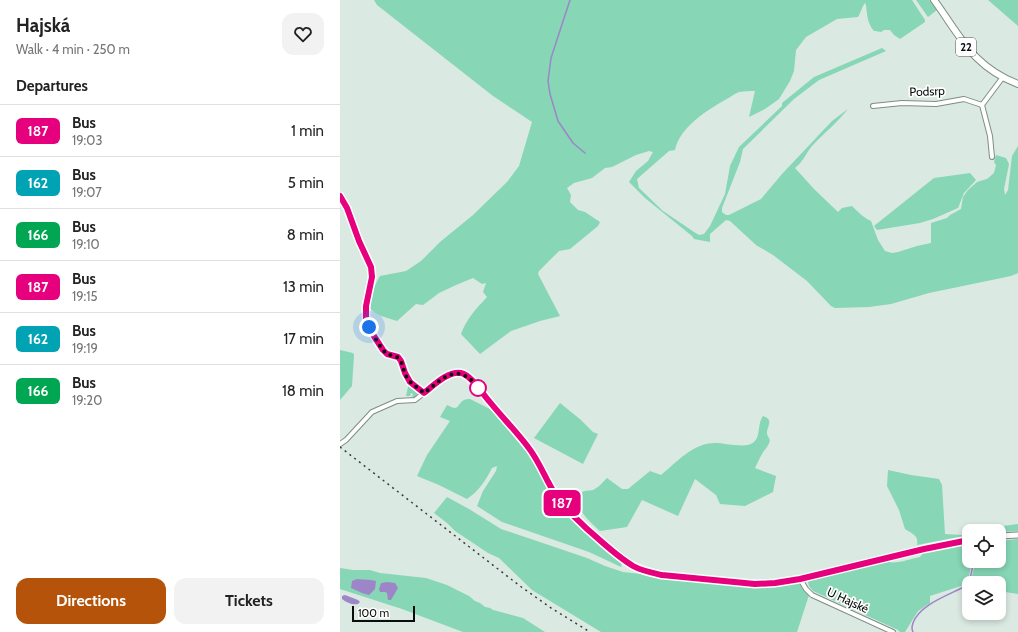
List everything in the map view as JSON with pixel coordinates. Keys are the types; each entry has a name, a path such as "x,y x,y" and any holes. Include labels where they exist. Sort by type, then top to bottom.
{"main road":[{"name":"22","path":"934,0 963,43 972,53 983,64 1003,77 1018,84"}],"street":[{"path":"992,157 990,136 982,105 1003,77"},
{"name":"Podsrp","path":"873,106 902,103 936,104 964,99 982,105"},
{"path":"340,196 347,208 359,241 371,267 372,277 366,306 366,319 372,333 383,350 387,354 398,357 410,382 424,393"},
{"path":"340,444 346,440 372,412 397,401 415,400 443,378 461,373 472,380 529,447 557,498 567,510 621,558 648,572 662,575 755,584 775,583 800,579 962,541"},
{"path":"1006,536 1018,535"},
{"name":"U Hajské","path":"800,579 806,589 812,594 893,632"}],"green space":[{"path":"374,0 912,0 925,22 900,39 890,30 884,30 881,32 874,31 868,20 865,3 858,17 837,19 806,37 796,50 794,71 779,99 765,109 749,117 755,91 739,92 710,109 695,120 682,134 675,150 669,151 637,179 639,188 663,211 699,235 704,234 710,226 725,194 730,166 739,147 782,106 782,103 814,77 882,48 886,51 819,80 794,99 743,149 740,162 722,208 722,212 729,215 761,199 782,174 832,121 848,109 812,146 795,168 838,212 842,208 852,206 863,217 871,221 878,240 885,251 892,253 931,243 931,223 947,218 961,209 963,197 968,190 977,182 987,179 994,173 996,165 994,162 996,155 1006,158 1009,164 1004,189 1005,195 1008,190 1012,156 1018,146 1018,273 1011,276 929,293 891,304 869,307 835,308 831,306 807,281 773,255 756,245 730,221 726,220 710,234 710,242 694,239 645,198 629,182 636,171 648,161 653,152 649,151 636,155 612,167 605,168 592,178 574,183 567,188 571,195 570,202 578,210 585,212 600,222 598,226 570,249 559,251 539,271 538,274 560,316 511,331 480,354 461,334 469,318 487,297 483,292 486,283 482,284 473,278 439,293 423,305 416,304 397,321 381,316 371,310 370,306 372,292 380,276 406,271 421,261 440,242 473,215 507,182 519,166 532,122 493,96 377,5"},
{"path":"916,0 929,0 937,10 928,17"},
{"path":"988,0 1018,0 1018,26"},
{"path":"970,173 976,180 964,193 958,208 920,223 877,230 874,226 934,178"},
{"path":"340,350 353,353 354,355 352,386 340,400"},
{"path":"409,383 413,386 413,390 417,389 420,391 415,397 412,397 413,394 411,393 410,396 406,396"},
{"path":"470,399 494,411 501,418 532,459 558,505 566,514 622,563 621,567 589,552 502,522 477,506 483,491 496,471 497,466 492,468 482,485 467,499 417,476 427,455 450,421 440,417 447,405 456,408 464,400"},
{"path":"560,403 593,432 598,434 583,464 534,438"},
{"path":"763,416 769,420 767,434 770,442 755,468 776,476 773,492 745,506 720,504 716,495 695,479 678,516 642,500 627,527 600,531 583,514 578,503 578,498 581,493 595,489 607,478 622,489 628,489 650,471 661,475 686,454 700,446 715,443 741,445 751,444 758,437 760,423"},
{"path":"888,470 939,479 942,485 945,534 962,535 962,536 917,545 916,537 905,529 899,510 887,486"},
{"path":"447,497 501,529 587,558 623,572 770,587 795,581 799,582 803,590 809,595 797,632 601,632 532,590 499,558 488,553 455,531 434,513"},
{"path":"1018,524 1018,531 1006,532 1006,526"},
{"path":"1018,539 1018,594 1006,592 1006,576 972,576 974,568 1006,568 1006,540"},
{"path":"962,544 962,568 971,568 969,576 962,576 962,586 930,596 930,603 918,611 905,632 900,632 813,591 809,586 808,582 811,579 888,562 904,561 920,557 924,552 934,551 936,549"},
{"path":"340,568 370,570 380,573 426,578 447,585 469,596 485,607 523,618 545,632 463,632 402,609 340,589"}],"shaded area":[{"path":"357,579 376,581 375,589 369,595 351,588 352,581"},
{"path":"381,583 395,583 398,588 391,600 388,600 387,593 380,592 379,589"},
{"path":"345,595 360,602 358,604 348,603 342,599 342,596"}],"waterway":[{"path":"570,0 551,58 548,81 550,94 558,121 573,143 585,153"},
{"path":"971,576 972,568"},
{"path":"913,632 913,623 922,610 962,588"}],"railway":[{"path":"340,447 520,586 551,608 590,632"}],"bus line":[{"name":"187","path":"340,196 347,208 359,241 371,267 372,277 366,306 366,319 372,333 383,350 387,354 398,357 410,382 424,393 443,378 453,374 461,373 472,380 529,447 557,498 567,510 610,549 634,566 648,572 662,575 755,584 775,583 800,579 962,541"}],"route":[{"path":"369,327 383,350 387,354 398,357 410,382 424,393 443,378 461,373 472,380 478,388"}]}
